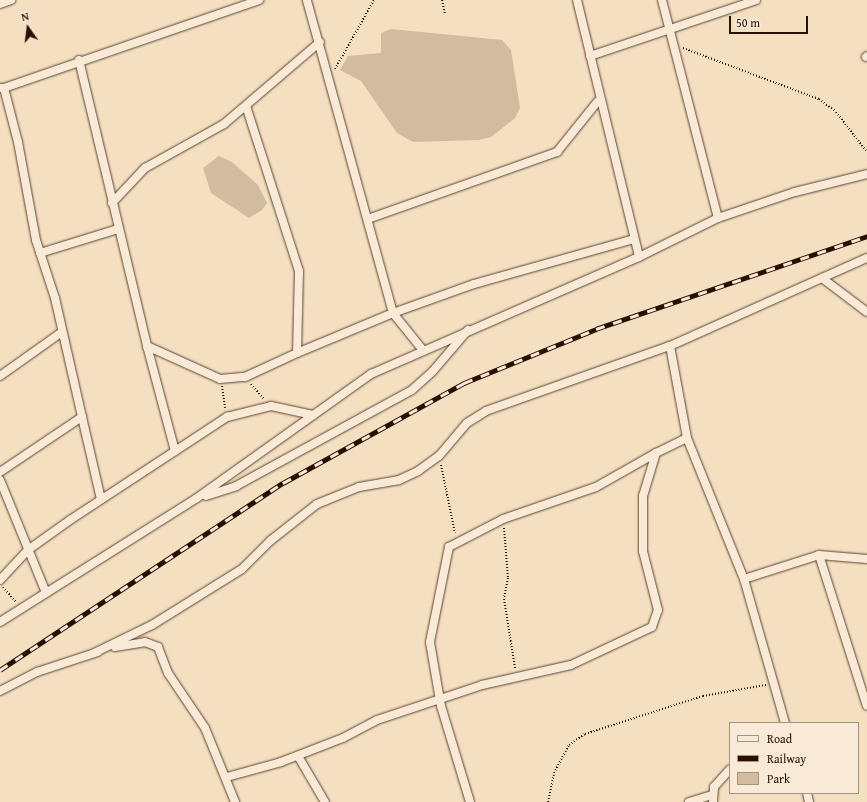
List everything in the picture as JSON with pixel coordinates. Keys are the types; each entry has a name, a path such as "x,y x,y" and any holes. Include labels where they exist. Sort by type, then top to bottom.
{"street":[{"path":"0,4 11,0"},
{"path":"101,499 62,332 40,253 2,88 240,3 259,0"},
{"path":"307,0 331,77 393,314 422,349"},
{"path":"577,0 590,56 598,101 639,256"},
{"path":"662,0 718,218"},
{"path":"590,56 751,1"},
{"path":"112,203 157,159 224,124 320,42"},
{"path":"80,60 118,229 175,451"},
{"path":"368,219 557,152 598,101"},
{"path":"246,106 299,271 297,353"},
{"path":"0,622 197,498 371,374 469,328 639,256 718,218 795,192 867,174"},
{"path":"40,253 118,229"},
{"path":"147,346 220,379 245,377 297,353 393,314 474,284 634,239"},
{"path":"94,653 152,625 242,570 270,540 317,504 359,487 399,480 439,456 467,423 486,411 670,346 867,258"},
{"path":"822,278 867,312"},
{"path":"197,498 236,486 412,390 433,371 469,328"},
{"path":"0,376 62,332"},
{"path":"670,346 687,438 744,579 785,722"},
{"path":"0,580 28,550 101,499 227,417 271,406 313,414"},
{"path":"0,472 82,417"},
{"path":"470,802 439,700 430,642 442,570 449,547 457,540 503,519 574,497 687,438"},
{"path":"227,777 298,756 377,720 482,684 516,678 571,665 644,632 658,619 643,551 643,496 656,453"},
{"path":"0,480 46,593"},
{"path":"744,579 818,555 867,559"},
{"path":"818,555 867,706"},
{"path":"0,691 36,672 94,653 142,642 158,647 168,673 205,728 227,777 235,802"},
{"path":"298,756 325,802"},
{"path":"689,802 713,799 714,787 729,771"}],"path":[{"path":"331,77 374,0"},
{"path":"442,0 445,14"},
{"path":"673,44 819,99 836,112 867,152"},
{"path":"245,377 271,406"},
{"path":"220,379 227,417"},
{"path":"439,456 457,540"},
{"path":"503,519 508,578 504,599 516,678"},
{"path":"0,583 21,608"},
{"path":"548,802 554,773 569,745 585,734 703,696 774,684"}],"green space":[{"path":"391,29 502,40 511,50 520,108 515,118 491,137 479,140 413,142 397,133 361,81 340,70 348,56 381,53 381,33"},
{"path":"219,156 232,162 258,185 267,203 262,210 249,218 211,193 203,168"}],"railway":[{"path":"0,670 283,483 464,383 596,329 867,236"}]}
